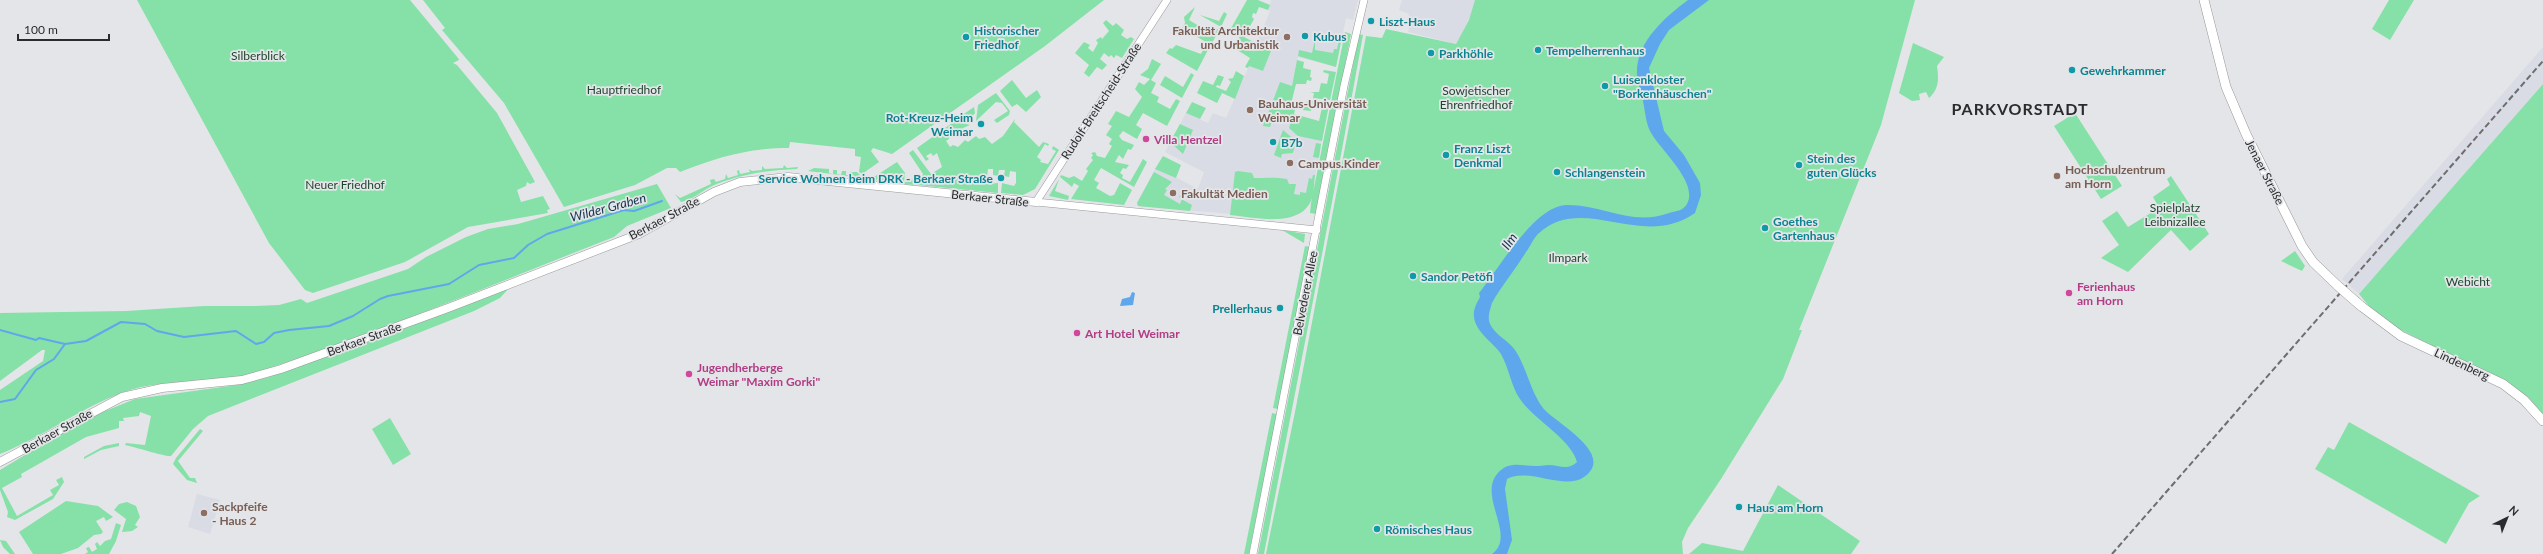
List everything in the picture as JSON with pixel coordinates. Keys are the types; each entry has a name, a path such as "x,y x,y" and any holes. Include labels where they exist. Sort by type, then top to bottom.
{"main road":[{"name":"Jenaer Straße","path":"2204,0 2226,87 2246,134 2302,246 2313,262 2374,317"},
{"name":"Berkaer Straße","path":"0,462 122,397 155,389 242,380 281,369 448,308 510,282 634,235 714,192 740,182 788,177 1036,202"},
{"name":"Lindenberg","path":"2374,317 2401,336 2503,384 2524,400 2543,421"}],"street":[{"name":"Rudolf-Breitscheid-Straße","path":"1036,202 1167,0"},
{"name":"Belvederer Allee","path":"1254,554 1356,31 1364,0"},
{"name":"Berkaer Straße","path":"1036,202 1317,230"}],"shaded area":[{"name":"Bauhaus-Universität Weimar","path":"1271,0 1358,0 1353,20 1346,18 1336,67 1298,57 1292,86 1269,113 1291,121 1289,128 1323,135 1310,203 1296,214 1279,218 1138,206 1137,203 1156,167 1198,189 1204,172 1165,152 1186,113 1208,123 1213,113 1226,118 1249,66 1263,71 1271,51 1257,43 1270,11 1268,10"},
{"path":"1402,0 1479,0 1456,44 1408,32 1411,20 1408,19 1409,14 1399,10"},
{"path":"2543,47 2543,84 2359,294 2342,279"},
{"name":"Sackpfeife - Haus 2","path":"197,494 220,500 210,534 188,527"}],"green space":[{"name":"Neuer Friedhof","path":"137,0 410,0 458,58 459,60 453,63 457,65 497,113 535,182 530,184 527,182 526,186 517,190 521,202 543,196 550,209 547,210 548,213 468,227 405,262 313,293 305,290 269,243"},
{"name":"Hauptfriedhof","path":"423,0 1104,0 1045,46 892,154 873,148 871,151 879,162 862,174 859,172 861,157 855,156 855,149 790,142 789,148 774,148 733,154 680,172 676,168 667,168 635,185 564,207 504,103 442,30 445,28"},
{"path":"1247,0 1258,0 1270,5 1268,10 1259,7 1256,14 1253,13 1252,17 1254,19 1244,37 1271,51 1263,71 1249,66 1248,68 1245,67 1250,58 1234,48 1240,36 1230,30"},
{"name":"Ilmpark","path":"1475,0 1915,0 1881,125 1799,330 1802,330 1783,379 1721,479 1688,528 1682,542 1683,554 1266,554 1296,407 1366,36 1382,38 1386,29 1456,44 1469,20"},
{"path":"2389,0 2414,0 2390,40 2372,29"},
{"path":"1195,7 1189,20 1199,26 1197,30 1210,37 1215,28 1204,22 1219,30 1211,45 1182,28 1185,23 1184,17"},
{"path":"1224,12 1227,14 1221,27 1200,15 1219,21"},
{"path":"1106,20 1113,26 1116,23 1124,30 1121,35 1127,39 1131,37 1134,39 1122,58 1116,55 1114,58 1111,55 1109,57 1104,53 1100,59 1107,65 1102,70 1097,67 1089,77 1084,73 1089,65 1075,53 1084,42 1090,45 1088,48 1093,52 1098,43 1096,40 1101,37 1102,39 1109,31 1103,23"},
{"path":"1345,32 1351,34 1316,214 1310,213 1311,203"},
{"path":"1359,34 1363,35 1327,230 1264,554 1258,554"},
{"path":"1340,36 1342,37 1336,67 1298,56 1299,50 1312,53 1315,40 1315,50 1333,53 1334,49 1337,49"},
{"path":"1913,43 1944,57 1937,66 1938,84 1935,91 1929,98 1926,92 1919,94 1920,100 1912,101 1899,93"},
{"path":"1176,45 1201,54 1205,46 1209,48 1197,71 1166,53 1170,48 1172,49"},
{"path":"1152,59 1161,64 1151,80 1156,83 1151,93 1159,97 1157,102 1170,109 1176,99 1180,101 1167,126 1143,113 1136,125 1142,129 1137,139 1123,131 1119,136 1122,140 1134,145 1131,150 1128,149 1123,159 1119,155 1115,162 1129,165 1126,169 1123,168 1120,173 1123,175 1122,178 1130,182 1143,159 1147,162 1134,187 1101,168 1094,180 1099,183 1096,188 1110,196 1114,195 1120,183 1132,190 1124,205 1071,199 1079,186 1074,183 1072,187 1060,177 1061,175 1069,178 1074,176 1082,181 1088,171 1086,169 1093,160 1091,158 1093,155 1091,153 1095,152 1097,156 1105,158 1112,146 1109,144 1112,139 1106,135 1112,126 1108,124 1116,111 1129,117 1142,97 1135,89 1139,82 1144,85 1150,79 1140,75 1148,69"},
{"path":"1297,60 1304,62 1303,68 1311,70 1310,77 1312,78 1311,81 1307,80 1306,84 1296,84 1290,108 1295,110 1294,114 1319,121 1323,103 1329,105 1322,141 1298,136 1289,128 1291,121 1274,115 1270,127 1263,126 1266,114 1268,114 1280,82 1292,86"},
{"path":"1324,70 1336,72 1330,100 1313,98 1314,93 1310,92 1319,92 1321,83 1327,84 1329,74 1323,72"},
{"path":"1236,71 1244,76 1235,99 1222,93 1217,103 1197,93 1203,81 1213,85 1218,75 1224,77 1220,86 1217,85 1216,87 1226,91 1231,82 1228,79 1233,78"},
{"path":"1191,73 1194,75 1182,98 1160,85 1165,76 1183,87"},
{"path":"1012,80 1026,98 1037,90 1041,97 1026,112 1017,104 1012,107 1000,91"},
{"name":"Webicht","path":"2543,84 2543,415 2516,388 2395,327 2369,306 2359,294"},
{"path":"996,93 1010,111 1009,115 997,123 994,120 1008,111 1002,103 996,102 976,121 978,105"},
{"path":"1313,101 1311,111 1303,110 1306,102"},
{"path":"1192,102 1206,108 1200,119 1186,113"},
{"path":"974,107 975,113 970,119 958,118"},
{"path":"2075,113 2122,186 2101,199 2054,126"},
{"path":"1015,119 1014,122 1039,147 1043,142 1049,144 1048,146 1045,144 1037,157 1041,160 1040,162 1048,164 1056,151 1052,149 1053,146 1059,150 1035,189 1023,195 1001,193 1002,183 1014,186 1016,183 1016,172 1010,171 1009,177 1004,176 1005,170 999,170 998,176 993,175 993,169 988,169 986,184 998,183 998,193 918,185 916,179 921,179 923,174 909,153 913,150 931,174 942,167 937,153 933,156 931,153 926,156 929,159 926,161 917,148 955,121 970,125 949,134 949,139 946,141 950,147 953,145 958,147 965,140 968,142 976,136 979,139 985,137 992,144 1003,136"},
{"path":"1180,124 1193,130 1183,154 1170,142"},
{"path":"1283,130 1296,141 1293,153 1282,154 1281,158 1274,155"},
{"path":"1316,143 1321,144 1319,158 1313,157"},
{"path":"1163,156 1181,165 1176,178 1155,169"},
{"path":"897,162 905,173 904,182 911,182 912,178 914,185 877,181 874,177"},
{"path":"784,165 787,168 798,167 797,169 775,170 733,178 712,186 681,202 675,194 680,198 711,184 710,180 714,179 716,182 725,179 726,174 728,178 738,175 737,171 739,170 740,174 750,172 749,169 752,171 762,170 762,166 765,169 783,168"},
{"path":"814,168 829,169 829,173 833,174 833,170 837,170 837,174 841,175 842,171 846,171 846,175 850,175 850,172 857,172 860,175 856,177 808,171"},
{"path":"1154,172 1172,182 1165,189 1167,190 1164,195 1180,204 1182,199 1179,197 1182,191 1185,193 1183,200 1192,205 1190,211 1138,206 1137,203"},
{"path":"1235,172 1252,173 1254,178 1287,179 1289,184 1296,184 1294,194 1300,195 1300,192 1306,193 1309,178 1312,179 1313,175 1315,175 1310,203 1303,211 1295,216 1284,218 1261,219 1230,215"},
{"name":"Spielplatz Leibnizallee","path":"2171,176 2209,234 2190,251 2171,230 2128,272 2101,258 2119,245 2102,221 2117,211 2128,227 2159,208 2153,197 2170,185 2167,179"},
{"path":"1059,179 1055,191 1069,196 1068,200 1049,196"},
{"path":"657,184 671,208 627,226 614,237 392,324 257,372 224,379 140,387 124,392 92,406 0,454 0,390 43,361 45,350 42,350 0,381 0,313 126,311 204,306 279,305 301,299 307,303 408,269 426,257 466,237 488,229 518,224"},
{"path":"1282,230 1305,234 1304,243"},
{"path":"1305,246 1310,247 1278,409 1273,408"},
{"path":"2295,251 2305,266 2302,271 2281,261"},
{"path":"510,287 500,298 474,311 208,416 193,429 171,456 125,445 126,443 145,445 151,416 140,412 139,416 123,418 124,421 119,421 119,428 86,437 21,474 22,477 2,488 17,516 53,495 50,490 59,485 56,480 62,477 64,482 53,499 15,520 7,517 8,512 0,490 0,470 83,420 135,399 237,385 269,377"},
{"path":"1272,413 1277,414 1249,554 1244,554"},
{"path":"390,418 411,454 393,465 372,429"},
{"path":"2349,422 2480,496 2469,503 2446,544 2315,469 2328,447 2334,450"},
{"path":"200,429 203,431 178,461 190,478 195,478 197,483 187,480 173,464 176,458"},
{"path":"119,443 119,446 101,450 84,459 84,457 104,446"},
{"path":"1778,485 1860,541 1851,554 1689,554 1702,543 1743,551"},
{"path":"66,501 98,506 113,517 106,521 104,517 96,521 103,532 101,534 94,535 78,548 61,554 33,554 19,532"},
{"path":"127,502 136,506 140,517 135,525 138,527 132,531 122,532 126,519 114,510 119,504"},
{"path":"116,523 121,525 116,541 109,554 85,554 88,552 86,548 89,547 92,552 97,549 95,544 97,542 100,546 105,541 111,539"},
{"path":"0,540 6,541 15,554 10,554 3,547"}],"water":[{"path":"1688,0 1709,0 1669,30 1660,44 1649,68 1664,131 1684,155 1700,183 1701,195 1695,213 1675,223 1654,226 1574,218 1555,223 1536,236 1492,303 1489,316 1490,324 1492,328 1515,350 1543,408 1580,439 1593,458 1592,468 1584,477 1576,481 1557,481 1526,476 1516,476 1507,479 1505,489 1512,540 1507,554 1492,554 1499,546 1501,537 1492,494 1492,483 1497,474 1502,469 1512,465 1548,465 1567,467 1577,462 1568,445 1526,407 1520,399 1514,388 1501,354 1481,333 1475,323 1474,311 1480,297 1479,293 1506,255 1529,227 1554,208 1566,205 1579,206 1642,218 1655,217 1677,211 1687,204 1689,195 1688,186 1683,176 1650,131 1637,75 1641,52 1646,42 1670,14"},
{"path":"1132,292 1135,293 1133,305 1120,306 1122,299 1130,297"}],"waterway":[{"name":"Wilder Graben","path":"0,330 36,340 39,338 65,344 86,341 121,322 145,324 157,331 184,337 236,331 256,344 264,342 274,333 329,326 353,316 380,299 388,296 449,284 479,265 514,258 528,245 547,234 624,210 634,211 662,201"},
{"path":"0,402 15,399 36,370 54,359 65,344"}],"railway":[{"path":"2112,554 2543,61"}],"place":[{"name":"Liszt-Haus","path":"1371,21"},
{"name":"Kubus","path":"1305,36"},
{"name":"Historischer Friedhof","path":"966,37"},
{"name":"Fakultät Architektur und Urbanistik","path":"1287,37"},
{"name":"Tempelherrenhaus","path":"1538,50"},
{"name":"Parkhöhle","path":"1431,53"},
{"name":"Gewehrkammer","path":"2072,70"},
{"name":"Luisenkloster \"Borkenhäuschen\"","path":"1605,86"},
{"name":"Bauhaus-Universität Weimar","path":"1250,110"},
{"name":"Rot-Kreuz-Heim Weimar","path":"981,124"},
{"name":"Villa Hentzel","path":"1146,139"},
{"name":"B7b","path":"1273,142"},
{"name":"Franz Liszt Denkmal","path":"1446,155"},
{"name":"Campus.Kinder","path":"1290,163"},
{"name":"Stein des guten Glücks","path":"1799,165"},
{"name":"Schlangenstein","path":"1557,172"},
{"name":"Hochschulzentrum am Horn","path":"2057,176"},
{"name":"Service Wohnen beim DRK - Berkaer Straße","path":"1001,178"},
{"name":"Fakultät Medien","path":"1173,193"},
{"name":"Goethes Gartenhaus","path":"1765,228"},
{"name":"Sandor Petöfi","path":"1413,276"},
{"name":"Ferienhaus am Horn","path":"2069,293"},
{"name":"Prellerhaus","path":"1280,308"},
{"name":"Art Hotel Weimar","path":"1077,333"},
{"name":"Jugendherberge Weimar \"Maxim Gorki\"","path":"689,374"},
{"name":"Haus am Horn","path":"1739,507"},
{"name":"Sackpfeife - Haus 2","path":"204,513"},
{"name":"Römisches Haus","path":"1377,529"}],"district":[{"name":"PARKVORSTADT","path":"2020,108"}],"park label":[{"name":"Silberblick","path":"258,55"},
{"name":"Sowjetischer Ehrenfriedhof","path":"1476,97"}],"water label":[{"name":"Ilm","path":"1509,241"}]}
